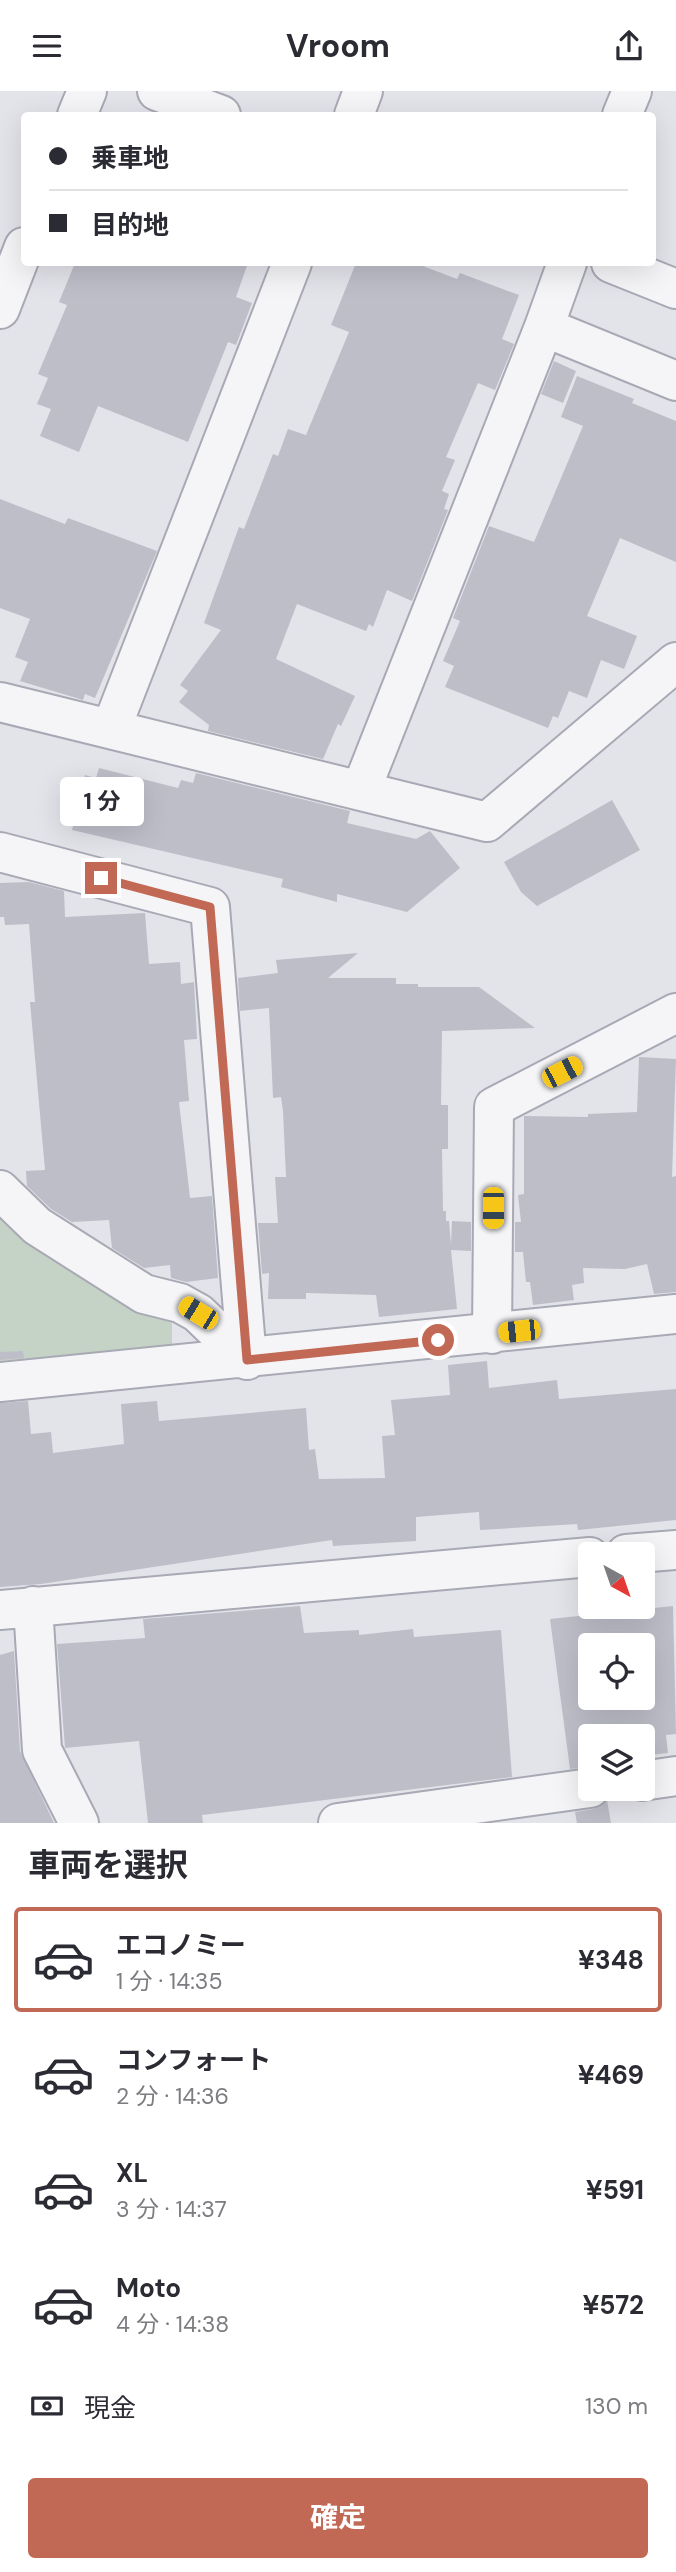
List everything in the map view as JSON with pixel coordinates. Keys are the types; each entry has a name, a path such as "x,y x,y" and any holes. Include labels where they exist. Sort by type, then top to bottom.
{"street":[{"path":"78,112 88,91"},
{"path":"157,91 213,112"},
{"path":"355,112 363,91"},
{"path":"623,112 632,91"},
{"path":"0,309 21,255"},
{"path":"111,729 291,266"},
{"path":"360,790 544,327 565,266"},
{"path":"618,266 676,289"},
{"path":"544,327 676,381"},
{"path":"0,702 487,822 676,662"},
{"path":"0,852 210,907 247,1360"},
{"path":"492,1334 494,1107 676,1013"},
{"path":"0,1190 37,1226 144,1294 180,1303 198,1313 247,1360"},
{"path":"0,1382 247,1360 676,1314"},
{"path":"655,1552 676,1550"},
{"path":"79,1823 42,1750 16,1608 578,1558"},
{"path":"655,1779 676,1776"},
{"path":"338,1823 578,1790"}],"green space":[{"path":"0,1202 172,1314 172,1345 0,1361"}],"building":[{"path":"74,266 247,266 236,297 252,303 236,345 228,342 188,442 98,406 79,452 40,436 51,409 37,404 48,378 38,374 67,305 59,302"},
{"path":"355,266 423,266 457,279 460,273 519,295 502,339 514,344 495,390 478,383 446,457 455,460 442,491 449,494 444,509 448,510 412,601 387,590 373,627 369,624 366,631 297,604 276,659 355,696 341,726 338,724 323,759 208,731 209,725 179,702 188,691 180,685 221,630 204,623 239,527 244,529 273,454 278,456 288,429 306,435 349,332 331,325"},
{"path":"554,361 576,371 563,403 541,394"},
{"path":"577,376 634,399 632,403 676,421 676,562 620,538 587,616 637,636 624,669 601,660 587,698 569,691 558,718 553,716 548,728 445,687 454,666 443,661 460,621 453,618 489,526 534,542 583,426 561,417"},
{"path":"0,499 65,524 68,518 157,551 95,698 85,694 83,700 20,681 28,662 15,657 30,619 0,608"},
{"path":"99,768 178,788 181,780 193,783 196,773 350,811 347,823 416,839 430,831 460,868 407,912 337,894 337,902 281,887 283,879 72,830 85,775 96,778"},
{"path":"612,800 640,850 537,906 521,892 504,862"},
{"path":"29,882 64,891 65,917 145,913 149,964 180,962 181,984 194,982 197,1039 184,1040 189,1101 179,1102 190,1198 212,1196 218,1278 186,1282 171,1278 170,1265 144,1268 112,1248 109,1220 72,1222 51,1209 27,1186 26,1171 45,1170 30,1002 35,1002 29,924 5,925 4,917 0,917 0,883"},
{"path":"358,953 328,978 396,978 396,984 418,984 418,987 479,987 535,1028 442,1031 441,1105 448,1105 448,1149 442,1149 443,1211 446,1211 446,1221 449,1221 451,1245 452,1221 471,1222 471,1251 451,1250 457,1309 379,1317 376,1295 306,1293 306,1299 268,1299 269,1273 262,1274 258,1223 278,1223 275,1177 286,1177 283,1111 281,1097 273,1098 269,1008 240,1011 238,978 278,973 276,960"},
{"path":"639,1057 676,1059 672,1177 676,1176 676,1292 654,1294 647,1264 625,1269 583,1268 584,1283 572,1285 574,1300 533,1305 530,1282 526,1282 523,1252 515,1252 515,1222 521,1222 518,1195 524,1194 524,1116 588,1117 588,1114 637,1112"},
{"path":"23,1351 24,1358 0,1360 0,1352"},
{"path":"487,1361 489,1388 557,1380 559,1399 676,1389 676,1520 578,1530 577,1524 480,1530 479,1512 416,1517 416,1541 333,1546 332,1540 41,1584 0,1587 0,1403 28,1401 31,1434 51,1432 53,1453 124,1444 121,1404 157,1401 159,1421 306,1408 309,1450 315,1449 319,1479 385,1478 382,1436 395,1435 391,1400 450,1395 448,1365"},
{"path":"300,1606 304,1633 359,1630 359,1635 413,1629 414,1637 501,1630 512,1777 202,1815 203,1823 148,1823 139,1741 65,1748 57,1644 145,1638 143,1619"},
{"path":"673,1606 676,1734 666,1735 668,1753 655,1754 655,1724 578,1724 578,1768 570,1769 550,1619 578,1616 578,1619 655,1619 655,1608"},
{"path":"14,1651 20,1751 54,1823 0,1823 0,1655"},
{"path":"607,1801 611,1823 577,1823 575,1812 594,1809"}],"route":[{"path":"101,878 210,907 247,1360 438,1340"}]}
